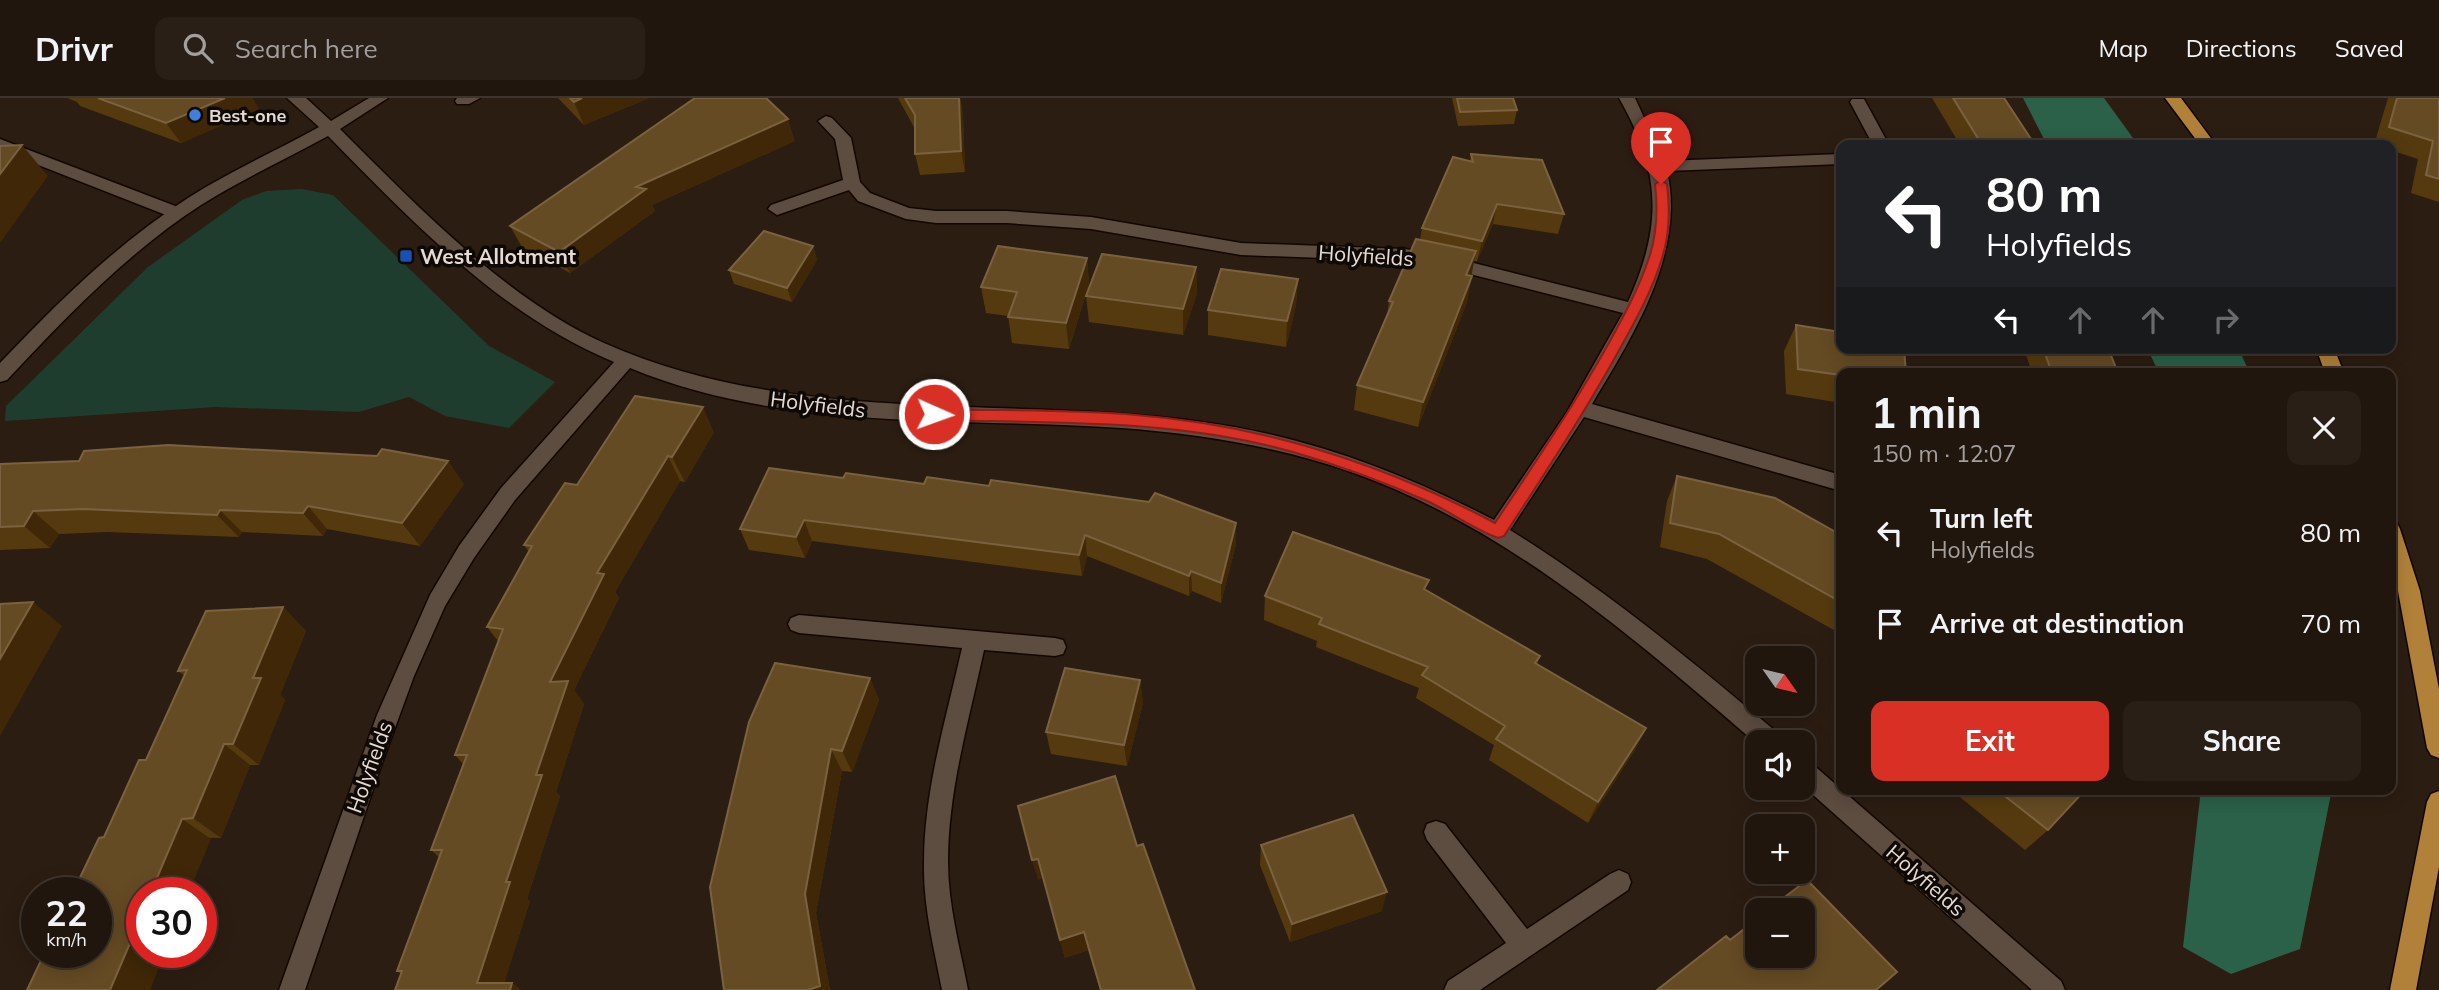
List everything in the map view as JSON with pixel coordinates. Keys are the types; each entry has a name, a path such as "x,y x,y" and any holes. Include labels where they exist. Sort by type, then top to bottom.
{"main road":[{"path":"2173,98 2204,140"},
{"path":"2396,549 2409,592 2439,748"},
{"path":"2403,990 2439,802"}],"street":[{"name":"Holyfields","path":"295,98 309,107 431,225 514,299 551,324 627,360 676,378 742,394 813,405 887,412 1136,420 1212,430 1291,446 1370,471 1433,498 1498,531 1573,580 1664,651 1758,730"},
{"path":"0,375 71,303 124,255 177,214 239,175 330,128 380,98"},
{"path":"1498,531 1579,408 1634,310 1656,258 1661,235 1663,202 1658,166 1643,125 1627,98"},
{"path":"1858,102 1878,140"},
{"path":"777,209 852,183 843,138 826,121"},
{"path":"0,144 177,214"},
{"path":"1658,166 1836,159"},
{"name":"Holyfields","path":"852,183 864,197 906,213 936,217 1091,223 1241,249 1406,255 1458,265 1634,310"},
{"name":"Holyfields","path":"292,990 358,794 407,664 447,583 497,507 541,451 627,360"},
{"path":"1579,408 1836,483"},
{"path":"799,624 1055,647"},
{"path":"955,990 939,908 936,862 940,810 975,640"},
{"name":"Holyfields","path":"1815,781 2051,990"},
{"path":"1436,832 1524,946"},
{"path":"1457,990 1619,882"}],"green space":[{"path":"2023,98 2104,98 2134,140 2044,140"},
{"path":"302,189 333,195 489,346 555,382 509,428 445,416 409,397 359,412 215,407 5,421 6,406 148,267 242,200 266,191"},
{"path":"2150,354 2241,354 2248,368 2157,368"},
{"path":"2200,795 2331,795 2300,949 2231,974 2183,947"}],"building":[{"path":"98,98 225,98 166,123"},
{"path":"695,98 766,98 788,119 636,187 646,189 559,252 510,226"},
{"path":"905,98 959,98 961,151 915,154 915,115"},
{"path":"1457,98 1513,98 1517,110 1460,112"},
{"path":"1953,98 2004,98 2032,140 1986,140 1979,140"},
{"path":"2397,98 2439,98 2439,179 2426,175 2433,141 2389,127"},
{"path":"22,145 0,174 0,146"},
{"path":"1471,154 1542,160 1564,214 1497,204 1482,241 1422,228 1453,157 1473,162"},
{"path":"764,231 813,246 787,288 729,270"},
{"path":"1416,239 1476,251 1466,275 1472,276 1423,402 1357,385 1393,302 1389,301"},
{"path":"998,246 1087,258 1066,323 1008,317 1017,292 981,287"},
{"path":"1102,254 1196,267 1183,309 1086,296"},
{"path":"1221,269 1298,279 1287,321 1208,310"},
{"path":"1796,325 1836,331 1836,354 1904,354 1906,368 1836,368 1836,374 1798,369"},
{"path":"2045,354 2110,354 2116,368 2050,368"},
{"path":"635,396 703,407 672,457 668,456 597,573 604,574 550,682 568,681 536,775 542,775 506,882 510,882 477,983 512,983 510,990 395,990 402,971 397,971 442,850 431,850 467,755 455,755 503,629 487,627 532,546 524,545 565,483 577,485"},
{"path":"168,445 377,456 382,449 448,461 402,523 308,506 303,513 220,510 217,515 83,509 33,511 24,526 0,527 0,464 79,461 84,451"},
{"path":"769,468 843,478 846,473 924,484 927,477 989,486 991,480 1149,502 1155,493 1236,523 1221,583 1191,571 1189,576 1085,535 1079,555 804,520 796,537 740,529"},
{"path":"1677,476 1775,498 1836,532 1836,599 1719,534 1670,523"},
{"path":"1293,532 1429,580 1424,589 1540,656 1535,663 1646,728 1598,802 1496,739 1505,726 1422,675 1428,667 1319,624 1322,618 1265,596"},
{"path":"33,602 0,659 0,604"},
{"path":"283,607 253,678 261,678 233,744 224,744 193,818 182,819 157,877 126,877 126,952 110,990 27,990 37,968 112,968 112,877 80,877 99,838 104,837 139,760 146,760 187,670 178,671 206,611"},
{"path":"775,663 870,678 842,751 831,749 805,894 820,986 808,990 724,990 710,887 749,722"},
{"path":"1065,668 1140,680 1124,745 1046,732"},
{"path":"1115,776 1137,846 1143,844 1195,990 1101,990 1084,932 1060,940 1038,859 1032,860 1018,806"},
{"path":"2004,795 2080,795 2048,830"},
{"path":"1353,815 1387,892 1292,924 1261,845"},
{"path":"1802,884 1811,884 1897,972 1876,990 1657,990 1726,936 1730,940 1745,928 1745,968 1815,968 1815,898 1784,898"}],"place":[{"name":"Best-one","path":"195,115"},
{"name":"West Allotment","path":"406,256"}],"route":[{"path":"934,414 1136,420 1212,430 1291,446 1370,471 1433,498 1498,531 1579,408 1634,310 1656,258 1661,235 1661,184"}]}
